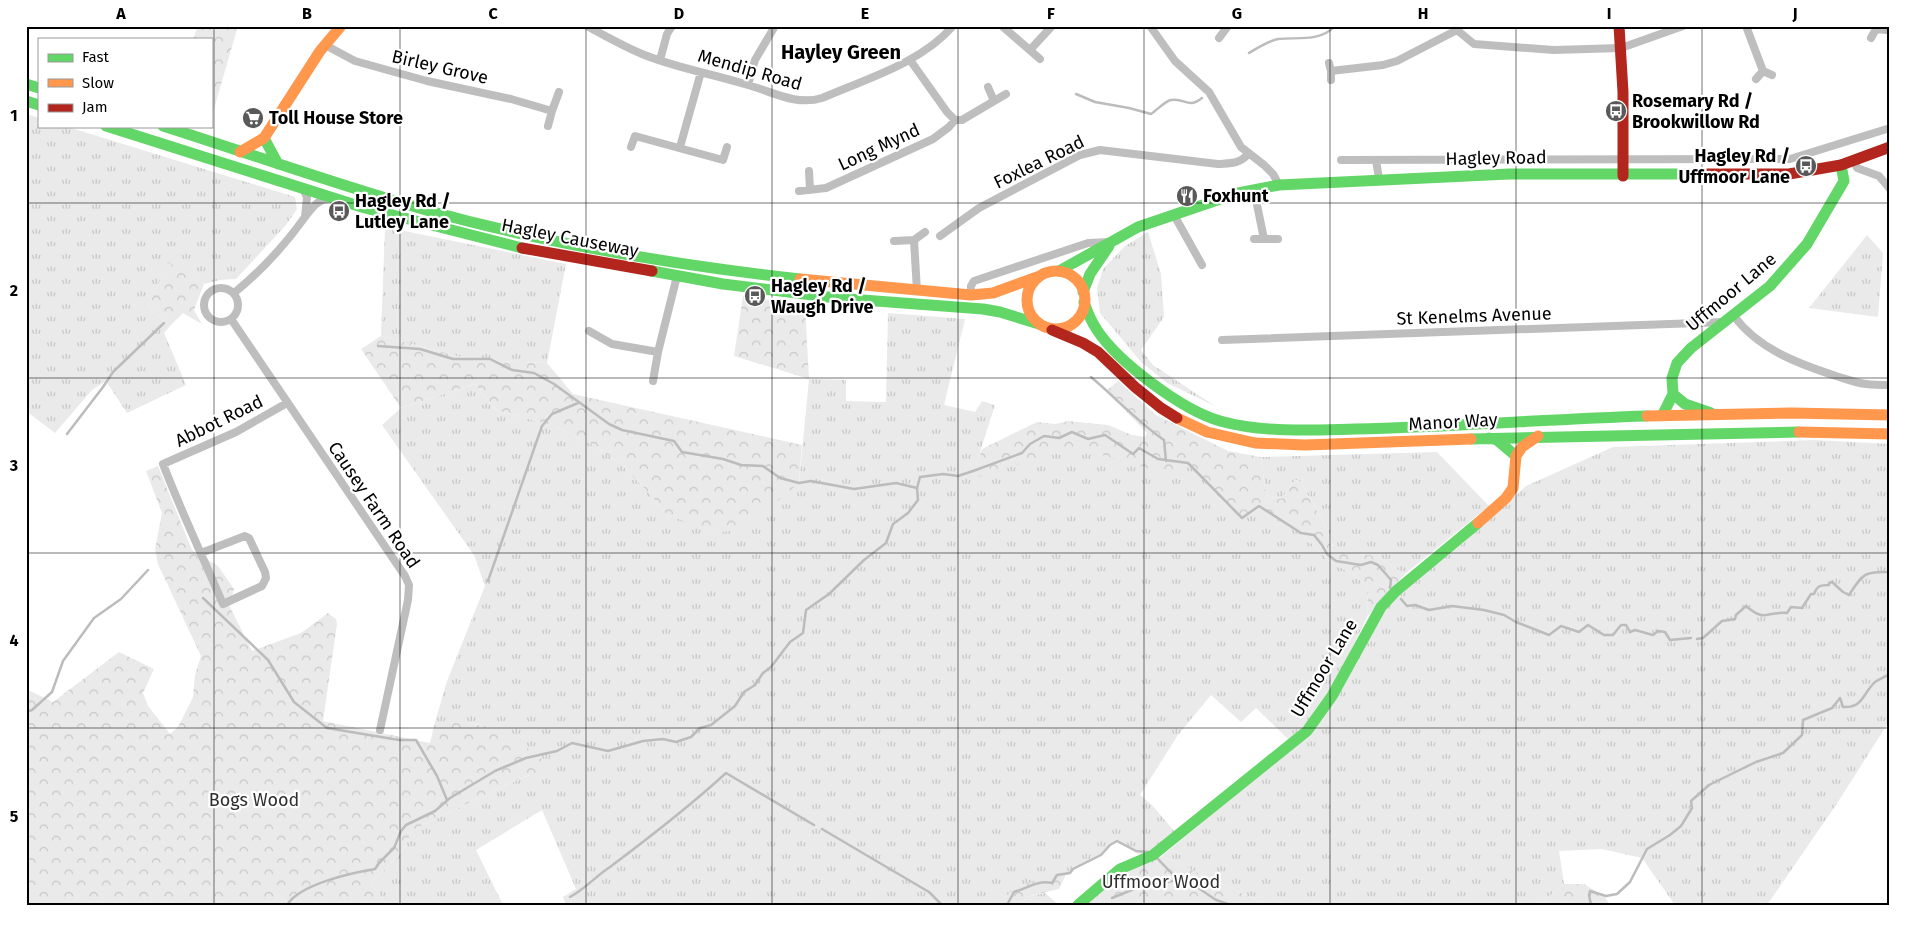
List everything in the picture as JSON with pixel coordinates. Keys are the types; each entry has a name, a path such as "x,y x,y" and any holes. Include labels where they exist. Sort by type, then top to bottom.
{"main road":[{"path":"240,152 264,138 324,45 341,26"},
{"path":"1619,26 1623,176"},
{"path":"26,84 38,88"},
{"name":"Hagley Causeway","path":"112,128 330,197 524,248 723,284 836,298 983,309 1000,312 1039,324"},
{"name":"Hagley Causeway","path":"169,128 356,189 464,219 618,252 724,270 971,295 993,293 1040,276"},
{"path":"264,138 278,164"},
{"name":"Hagley Road","path":"1059,270 1138,227 1209,202 1279,185 1509,174 1623,176 1789,174 1841,165 1890,147"},
{"name":"Uffmoor Lane","path":"1663,414 1673,394 1672,378 1677,363 1691,348 1731,319 1770,286 1807,244 1844,181 1841,165"},
{"name":"Hagley Road","path":"1084,297 1084,285 1111,243"},
{"path":"1059,270 1071,274 1077,281 1084,297 1081,316 1073,324 1065,328 1052,330 1039,324 1032,315 1027,302 1028,293 1033,283 1040,276 1059,270"},
{"name":"Manor Way","path":"1084,297 1089,316 1098,332 1161,390 1207,417 1248,427 1375,429 1663,414 1769,412 1890,415"},
{"name":"Manor Way","path":"1052,330 1083,343 1098,352 1135,388 1177,418 1207,432 1226,438 1256,443 1305,445 1538,436 1771,431 1890,434"},
{"path":"1673,394 1685,404 1715,414"},
{"path":"1488,438 1497,440 1516,456 1522,447 1538,436"},
{"name":"Uffmoor Lane","path":"1078,905 1104,880 1120,869 1157,852 1307,731 1332,696 1381,607 1506,498 1513,488 1516,456"}],"street":[{"name":"Mendip Road","path":"587,26 642,54 792,100 810,102 910,60 933,46 953,26"},
{"path":"660,60 672,26"},
{"path":"748,85 755,60 775,26"},
{"path":"1002,26 1040,59"},
{"path":"1030,50 1052,26"},
{"path":"1150,26 1175,61 1209,92 1241,147 1269,169 1279,185"},
{"path":"1219,38 1228,26"},
{"path":"1330,80 1330,67 1375,66 1397,61 1456,28 1474,44 1554,50 1621,48 1683,26"},
{"path":"1746,26 1763,71 1772,75"},
{"path":"1871,38 1875,27 1886,30"},
{"name":"Birley Grove","path":"324,45 355,62 427,81 511,98 552,110"},
{"path":"910,60 947,112 955,120"},
{"path":"1756,79 1763,71"},
{"path":"680,147 701,72"},
{"path":"988,87 994,101"},
{"path":"548,126 559,92"},
{"name":"Long Mynd","path":"799,191 826,188 907,152 933,139 949,128 955,120 962,120 1006,94"},
{"name":"Hagley Road","path":"1341,160 1790,159 1890,128"},
{"path":"631,147 635,136 724,160 727,148"},
{"name":"Foxlea Road","path":"940,236 979,208 1080,155 1100,150 1218,164 1236,163 1244,160 1248,154"},
{"path":"1376,160 1378,179"},
{"path":"1854,161 1857,168 1879,176 1890,189"},
{"path":"809,171 810,190"},
{"path":"303,189 308,197 306,216"},
{"path":"1254,190 1264,238"},
{"path":"234,293 251,279 277,251 316,204 330,197"},
{"path":"1174,215 1202,265"},
{"path":"894,241 914,240 925,232"},
{"path":"1254,239 1278,239"},
{"path":"914,240 917,291"},
{"path":"971,295 971,286 974,281 1088,243 1111,243"},
{"path":"654,381 658,352 677,276"},
{"path":"224,287 237,296 239,305 237,312 231,319 218,322 212,320 205,313 204,301 206,296 216,288 224,287"},
{"name":"Causey Farm Road","path":"231,319 400,566 409,586 408,600 380,730"},
{"path":"1731,319 1776,352 1816,370 1866,384 1890,385"},
{"name":"St Kenelms Avenue","path":"1222,340 1731,319"},
{"path":"588,331 612,344 658,352"},
{"name":"Abbot Road","path":"201,553 163,464 236,432 287,403"},
{"path":"245,536 249,538 265,572 265,583 223,604 201,553 245,536"}],"green space":[{"path":"198,26 238,26 212,116 212,38 193,38"},
{"path":"26,114 38,118 38,128 71,128 295,197 297,209 286,225 236,279 204,284 168,263 148,307 170,326 164,333 186,385 127,413 106,381 92,390 55,433 26,411"},
{"path":"385,227 566,264 547,363 472,360 381,336"},
{"path":"1148,232 1161,274 1164,317 1141,350 1153,365 1215,406 1167,383 1141,362 1100,313 1097,288 1103,269 1125,246"},
{"path":"1867,235 1883,253 1878,317 1809,308"},
{"path":"168,262 204,284 194,310 202,324 183,313 170,326 148,307"},
{"path":"743,296 805,305 809,379 734,356"},
{"path":"888,313 965,319 944,405 975,412 982,401 995,405 974,471 999,461 1044,436 1188,463 1242,517 1261,507 1301,533 1331,563 1350,572 1368,587 1367,617 1341,671 1325,698 1305,725 1289,740 1256,708 1241,722 1211,695 1178,735 1140,795 1152,805 1175,832 1152,853 1142,856 1117,841 1110,845 1101,855 1073,869 1070,873 1061,873 1004,905 566,905 563,897 576,889 542,810 476,850 503,905 387,905 371,883 401,853 413,830 530,775 534,787 547,764 478,724 435,722 447,681 485,586 474,555 382,425 401,408 475,384 496,410 554,426 597,447 623,466 667,515 720,532 799,483 809,379 846,380 846,401 886,402"},
{"path":"381,336 472,360 547,363 573,394 802,445 799,483 742,530 720,532 692,524 667,515 623,466 597,447 554,426 496,410 475,384 401,408 361,349"},
{"path":"1118,381 1156,415 1228,451 1261,457 1266,495 1281,499 1295,480 1300,481 1328,531 1330,544 1343,552 1376,556 1405,574 1367,617 1368,587 1350,572 1331,563 1301,533 1261,507 1242,518 1188,464 1163,473 1082,449 1060,447 1023,463 974,478 974,469 982,449 1037,422 1055,424 1068,421 1108,425 1132,435 1145,437 1147,433 1106,391"},
{"path":"1815,440 1890,444 1890,720 1836,805 1767,905 1675,905 1642,858 1602,849 1559,851 1564,884 1539,905 1267,905 1162,856 1310,733 1379,616 1396,596 1463,543 1526,486 1613,447"},
{"path":"1437,452 1489,506 1405,574 1376,556 1342,552 1330,543 1328,531 1300,481 1295,480 1281,499 1266,495 1261,457"},
{"name":"Bogs Wood","path":"158,466 192,550 218,566 234,589 229,605 252,651 301,633 328,613 336,619 337,624 323,721 430,743 435,722 470,723 496,730 508,736 548,764 534,788 529,775 413,830 401,853 371,883 387,905 26,905 26,689 53,702 119,652 154,669 143,693 148,706 170,734 178,727 193,697 195,675 201,656 158,564 155,549 162,513 146,471"},
{"name":"Uffmoor Wood","path":"1162,856 1267,905 1086,905 1121,874"},
{"path":"1061,873 1066,874 1059,889 1026,897 1018,905 996,905 1019,887 1041,878"},
{"path":"1564,884 1584,884 1604,896 1610,905 1539,905"},
{"path":"1045,893 1059,905 1018,905 1026,897"}],"waterway":[{"path":"1249,53 1274,40 1316,37 1335,26"},
{"path":"1076,94 1095,102 1151,114 1171,100 1193,103 1202,98"},
{"path":"67,434 113,372 164,323"},
{"path":"378,346 420,349 453,359 490,359 512,370 534,373 554,384 609,424 622,430 674,441 682,452 723,459 741,465 763,466 780,478 799,483 811,481 854,489 896,483 917,488"},
{"path":"1091,377 1136,418 1164,440 1166,461"},
{"path":"488,581 542,426 552,414 578,403"},
{"path":"287,905 303,891 314,885 353,873 375,869 394,848 401,831 406,825 435,811 450,798 495,771 526,758 557,751 572,743 608,751 643,741 663,739 676,742 691,737 700,728 711,725 735,706 744,692 755,685 790,642 803,633 806,610 829,594 864,560 886,543 893,524 908,513 918,500 917,488 920,477 943,474 958,476 1022,453 1030,444 1044,436 1059,438 1072,432 1088,439 1105,435 1133,454 1139,448 1158,459 1188,463 1242,518 1259,506 1301,533 1314,535 1327,554 1336,561 1361,565 1371,562 1378,565 1391,580 1390,588"},
{"path":"26,712 32,710 52,692 63,661 94,618 121,599 148,570"},
{"path":"1697,639 1703,638 1722,621 1735,619 1736,615 1746,606 1762,615 1787,613 1791,607 1802,608 1811,594 1814,594 1821,586 1829,585 1832,582 1849,595 1865,575 1875,572 1890,572"},
{"path":"203,598 268,660 294,702 327,728 399,740 416,740 437,776 447,800"},
{"path":"1401,599 1407,606 1415,605 1429,610 1452,606 1484,610 1504,615 1516,622 1549,635 1561,626 1579,632 1588,625 1604,635 1613,635 1621,625 1626,625 1630,632 1635,630 1653,635 1658,631 1665,632 1670,640 1691,638"},
{"path":"1591,905 1590,891 1606,896 1617,894 1630,882 1647,849 1681,826 1692,808 1691,801 1709,785 1756,762 1783,753 1802,735 1803,720 1832,708 1840,698 1843,707 1854,706 1875,682 1890,673"},
{"path":"570,897 669,822 726,773 814,825"},
{"path":"822,829 929,892 942,905"},
{"path":"1007,905 1014,892 1037,883 1052,883 1057,875 1070,873 1073,869 1101,855 1110,845 1117,841 1136,851 1148,852"},
{"path":"1157,858 1178,880"},
{"path":"1112,898 1139,887 1178,880 1191,883 1216,900 1231,905"}],"traffic: fast":[{"path":"26,84 38,88"},
{"path":"26,101 38,105"},
{"path":"112,128 365,208 522,248"},
{"path":"169,128 360,190 472,222 612,252 800,279"},
{"path":"264,138 278,164"},
{"path":"1663,414 1673,394 1672,378 1677,363 1691,348 1770,286 1807,244 1844,181 1841,165"},
{"path":"1059,271 1138,227 1238,193 1279,185 1509,174 1697,174"},
{"path":"1083,292 1090,274 1109,246"},
{"path":"652,271 723,284 836,298 983,309 1000,312 1039,324"},
{"path":"1084,302 1097,330 1107,343 1135,370 1188,407 1220,421 1236,425 1270,429 1321,430 1428,427 1647,416"},
{"path":"1673,394 1685,404 1711,413"},
{"path":"1471,439 1799,432"},
{"path":"1489,438 1497,440 1516,456"},
{"path":"1078,905 1120,869 1153,855 1307,731 1332,696 1381,607 1396,591 1478,523"}],"traffic: slow":[{"path":"240,152 264,138 320,51 341,26"},
{"path":"1056,271 1067,273 1080,284 1085,300 1083,311 1072,324 1056,329 1045,327 1032,316 1027,300 1029,289 1040,276 1056,271"},
{"path":"800,279 971,295 993,293 1040,276"},
{"path":"1647,416 1791,413 1890,415"},
{"path":"1177,418 1207,432 1255,443 1305,445 1471,439"},
{"path":"1799,432 1890,434"},
{"path":"1478,523 1506,498 1513,488 1516,456 1522,447 1538,436"}],"traffic: jam":[{"path":"1619,26 1623,92 1623,176"},
{"path":"1697,174 1789,174 1841,165 1890,147"},
{"path":"522,248 652,271"},
{"path":"1052,330 1083,343 1098,352 1135,387 1177,418"}],"place":[{"name":"Rosemary Rd / Brookwillow Rd","path":"1616,111"},
{"name":"Toll House Store","path":"253,118"},
{"name":"Hagley Rd / Uffmoor Lane","path":"1806,166"},
{"name":"Foxhunt","path":"1187,196"},
{"name":"Hagley Rd / Lutley Lane","path":"339,211"},
{"name":"Hagley Rd / Waugh Drive","path":"755,296"}],"district":[{"name":"Hayley Green","path":"841,52"}]}
